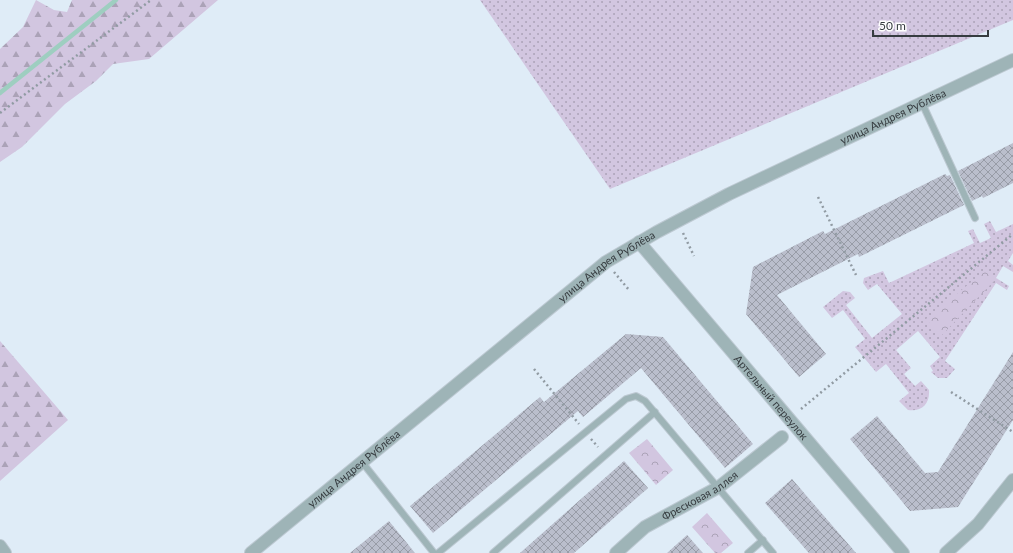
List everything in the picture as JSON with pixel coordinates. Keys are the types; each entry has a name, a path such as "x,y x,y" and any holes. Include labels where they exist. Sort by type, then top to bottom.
{"street":[{"name":"улица Андрея Рублёва","path":"251,553 606,262 639,242 729,194 1013,60"},
{"name":"Артельный переулок","path":"639,242 903,553"},
{"name":"Фресковая аллея","path":"616,553 645,527 718,488 782,437"},
{"path":"946,553 978,524 1013,480"},
{"path":"0,546 5,553"}],"lane":[{"path":"922,103 975,218"},
{"path":"438,553 626,399 636,396 645,401 655,412 773,553"},
{"path":"493,553 655,412"},
{"path":"362,462 434,553"},
{"path":"748,553 763,540"}],"path":[{"path":"0,113 151,0"},
{"path":"818,197 856,275"},
{"path":"681,229 694,256"},
{"path":"801,409 1013,234"},
{"path":"612,269 629,290"},
{"path":"534,369 605,455"},
{"path":"951,392 1013,432"}],"green space":[{"path":"36,0 54,10 67,12 72,0 218,0 149,59 113,64 96,81 65,104 22,147 0,162 0,49 23,27"},
{"path":"480,0 1013,0 1013,20 610,189"},
{"path":"990,221 996,232 1013,224 1013,253 1008,261 1013,265 1013,272 1003,266 996,278 1009,286 1007,290 996,283 945,361 955,369 947,378 938,378 931,372 933,371 930,366 940,357 918,331 896,350 911,368 904,374 915,386 921,381 929,390 928,399 924,406 917,410 908,410 899,401 909,393 886,364 876,372 855,347 865,339 843,310 832,318 823,307 843,291 850,292 855,298 846,305 872,338 902,314 877,284 868,290 863,283 864,278 883,271 889,283 974,243 968,231 973,229 980,243 991,238 984,224"},
{"path":"986,270 995,280 941,336 926,319"},
{"path":"0,341 68,420 0,481"},
{"path":"647,439 673,470 656,485 629,453"},
{"path":"707,513 733,543 721,553 715,553 692,527"}],"building":[{"path":"1013,143 1013,183 983,198 982,196 972,201 958,171"},
{"path":"945,174 947,176 950,175 964,205 859,257 858,254 777,295 826,354 799,377 746,314 753,267 823,231 825,234"},
{"path":"626,334 663,337 753,444 725,468 641,368 583,417 578,411 433,533 410,506 540,397 544,402"},
{"path":"1013,352 1013,420 958,507 910,511 850,439 877,416 925,473 938,472"},
{"path":"624,461 648,488 574,553 520,553"},
{"path":"792,479 856,553 809,553 765,503"},
{"path":"389,521 415,553 350,553"},
{"path":"687,535 703,553 667,553"}],"waterway":[{"path":"0,93 116,0"}]}
